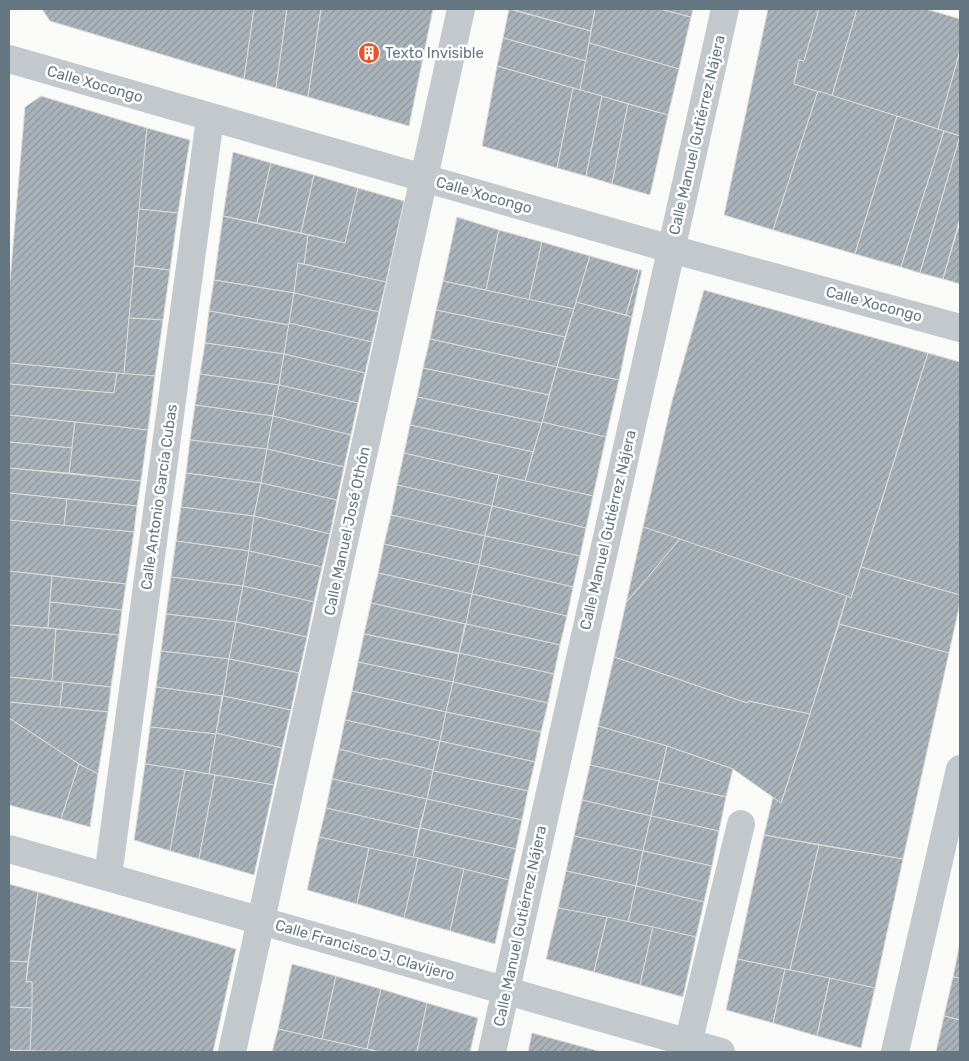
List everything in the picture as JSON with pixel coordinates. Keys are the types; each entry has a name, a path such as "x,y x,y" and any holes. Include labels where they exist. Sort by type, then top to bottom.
{"street":[{"name":"Calle Manuel José Othón","path":"232,1052 461,9"},
{"name":"Calle Manuel Gutiérrez Nájera","path":"492,1052 725,9"},
{"name":"Calle Xocongo","path":"9,59 671,249 960,328"},
{"name":"Calle Antonio García Cubas","path":"108,876 210,118"},
{"path":"895,1052 960,769"},
{"path":"687,1048 741,824"},
{"name":"Calle Francisco J. Clavijero","path":"9,849 505,990 687,1048 721,1052"}],"building":[{"path":"42,9 254,9 244,79 50,21"},
{"path":"254,9 287,9 276,88 244,79"},
{"path":"287,9 321,9 308,97 276,88"},
{"name":"Texto Invisible","path":"321,9 433,9 409,126 308,97"},
{"path":"509,9 591,31 586,61 503,38"},
{"path":"511,9 595,9 591,31"},
{"path":"595,9 660,9 691,17 679,69 589,43"},
{"path":"660,9 693,9 691,17"},
{"path":"768,9 819,9 804,61 799,60 794,84 818,91 773,230 724,215"},
{"path":"819,9 857,9 832,96 794,84 799,60 804,61"},
{"path":"857,9 926,9 960,19 960,51 938,129 832,96"},
{"path":"503,38 586,61 580,90 497,66"},
{"path":"589,43 679,69 668,115 580,90"},
{"path":"960,51 960,136 938,129"},
{"path":"497,66 573,88 557,168 482,146"},
{"path":"573,88 602,96 586,176 557,168"},
{"path":"818,91 897,116 855,254 773,230"},
{"path":"41,96 147,128 124,374 9,363 9,292 25,107"},
{"path":"602,96 628,104 612,184 586,176"},
{"path":"628,104 668,115 650,195 612,184"},
{"path":"897,116 944,131 901,267 855,254"},
{"path":"147,128 190,140 178,213 139,209"},
{"path":"944,131 960,136 920,273 901,267"},
{"path":"960,136 960,218 943,279 920,273"},
{"path":"233,152 271,163 257,223 223,216"},
{"path":"271,163 314,175 301,233 257,223"},
{"path":"314,175 358,188 345,243 301,233"},
{"path":"358,188 404,201 386,282 304,264 308,235 345,243"},
{"path":"139,209 178,213 170,270 134,266"},
{"path":"223,216 308,235 304,264 298,263 294,293 214,280"},
{"path":"457,217 499,230 486,290 443,281"},
{"path":"958,228 960,229 960,284 943,279"},
{"path":"499,230 542,242 529,300 486,290"},
{"path":"542,242 590,256 574,309 529,300"},
{"path":"590,256 639,270 626,315 576,302"},
{"path":"298,263 386,282 379,312 294,293"},
{"path":"134,266 170,270 163,320 129,318"},
{"path":"639,270 642,270 632,317 626,315"},
{"path":"214,280 294,293 289,325 209,311"},
{"path":"443,281 574,309 565,337 436,310"},
{"path":"704,290 928,353 851,598 643,527 672,401"},
{"path":"294,293 379,312 372,342 289,323"},
{"path":"576,302 632,317 619,380 557,367"},
{"path":"436,310 565,337 557,367 430,339"},
{"path":"209,311 289,325 284,354 205,343"},
{"path":"129,318 163,320 155,376 124,374"},
{"path":"289,323 372,342 365,373 284,354"},
{"path":"430,339 557,367 549,395 423,368"},
{"path":"205,343 284,354 279,385 200,374"},
{"path":"928,353 960,362 960,595 861,567"},
{"path":"284,354 365,373 358,403 279,385"},
{"path":"9,363 117,373 114,393 9,384"},
{"path":"557,367 619,380 606,437 542,422"},
{"path":"423,368 549,395 542,423 417,397"},
{"path":"117,373 155,376 148,430 9,415 9,384 114,393"},
{"path":"200,374 279,385 273,416 195,405"},
{"path":"279,385 358,403 351,435 273,416"},
{"path":"417,397 542,423 533,452 410,425"},
{"path":"195,405 273,416 267,449 190,440"},
{"path":"9,415 75,422 72,448 9,442"},
{"path":"273,416 351,435 344,467 267,449"},
{"path":"75,422 148,430 141,481 69,473"},
{"path":"542,422 606,437 593,496 525,481"},
{"path":"410,425 533,452 525,481 404,453"},
{"path":"190,440 267,449 261,483 186,473"},
{"path":"9,442 72,448 69,473 9,468"},
{"path":"267,449 344,467 337,500 261,483"},
{"path":"404,453 499,475 492,506 397,485"},
{"path":"9,468 141,481 137,506 9,493"},
{"path":"186,473 261,483 254,516 181,507"},
{"path":"499,475 593,496 586,528 492,506"},
{"path":"261,483 337,500 330,534 254,516"},
{"path":"397,485 492,506 485,536 391,515"},
{"path":"9,493 67,499 64,526 9,520"},
{"path":"67,499 137,506 134,532 64,526"},
{"path":"492,506 586,528 580,556 485,536"},
{"path":"181,507 254,516 249,551 176,541"},
{"path":"391,515 485,536 479,565 384,544"},
{"path":"254,516 330,534 322,567 249,551"},
{"path":"9,520 134,532 126,584 9,571"},
{"path":"643,527 680,539 626,603"},
{"path":"485,536 580,556 573,587 479,565"},
{"path":"680,539 847,596 810,714 748,701 747,703 614,657 626,603"},
{"path":"176,541 249,551 243,586 171,577"},
{"path":"384,544 479,565 472,594 378,573"},
{"path":"249,551 322,567 314,602 243,586"},
{"path":"479,565 573,587 567,616 472,594"},
{"path":"861,567 960,595 949,653 839,624 847,596 851,598"},
{"path":"9,571 52,576 48,628 9,625"},
{"path":"378,573 472,594 466,624 371,603"},
{"path":"52,576 126,584 122,610 50,602"},
{"path":"171,577 243,586 236,622 166,614"},
{"path":"243,586 314,602 307,637 236,622"},
{"path":"472,594 567,616 560,645 466,624"},
{"path":"50,602 122,610 119,635 48,628"},
{"path":"371,603 465,624 459,653 364,634"},
{"path":"166,614 236,622 229,659 161,651"},
{"path":"236,622 307,637 299,673 229,659"},
{"path":"466,624 560,645 554,674 459,653"},
{"path":"839,624 949,653 903,859 764,835 773,797 781,803"},
{"path":"9,625 56,629 52,681 9,677"},
{"path":"56,629 119,635 111,687 52,681"},
{"path":"364,634 459,654 453,682 358,662"},
{"path":"161,651 229,659 223,696 156,687"},
{"path":"459,653 554,674 548,703 453,682"},
{"path":"614,657 747,703 748,701 810,714 781,803 733,769 667,746 598,726"},
{"path":"229,659 299,673 291,710 223,696"},
{"path":"358,662 453,682 446,712 352,691"},
{"path":"9,677 63,682 60,707 9,702"},
{"path":"63,682 111,687 108,712 60,707"},
{"path":"453,682 548,703 541,732 446,712"},
{"path":"156,687 222,696 216,734 150,727"},
{"path":"352,691 446,712 440,741 345,720"},
{"path":"223,696 291,710 282,748 216,733"},
{"path":"9,702 108,712 98,774 79,764 9,718"},
{"path":"446,712 541,732 535,762 440,741"},
{"path":"9,718 79,764 61,819 9,805"},
{"path":"345,720 440,741 433,770 339,749"},
{"path":"598,726 667,746 659,781 590,765"},
{"path":"150,727 216,734 209,774 145,764"},
{"path":"216,733 282,748 274,785 209,774"},
{"path":"440,741 535,762 528,791 433,771"},
{"path":"667,746 733,769 726,797 659,782"},
{"path":"339,749 433,770 427,799 332,779"},
{"path":"79,764 98,774 90,827 61,819"},
{"path":"145,764 185,770 170,851 134,840"},
{"path":"590,765 659,781 651,816 582,800"},
{"path":"185,770 215,775 199,859 170,851"},
{"path":"433,771 528,791 522,820 427,799"},
{"path":"215,775 274,785 254,875 199,859"},
{"path":"332,779 427,799 419,829 326,808"},
{"path":"659,782 726,797 719,831 651,816"},
{"path":"427,799 522,820 516,849 420,828"},
{"path":"582,800 651,816 643,851 574,836"},
{"path":"326,808 419,829 413,858 319,837"},
{"path":"651,816 719,831 712,866 643,851"},
{"path":"420,828 516,849 509,880 413,858"},
{"path":"764,835 819,845 790,970 737,959"},
{"path":"574,836 643,851 636,886 566,871"},
{"path":"319,837 369,848 357,904 307,890"},
{"path":"819,845 903,859 875,988 790,970"},
{"path":"369,848 418,858 404,918 357,904"},
{"path":"643,851 712,866 704,902 636,886"},
{"path":"418,858 464,869 450,931 404,918"},
{"path":"464,869 509,880 495,944 450,931"},
{"path":"566,871 636,886 628,922 558,908"},
{"path":"9,884 38,892 28,962 9,961"},
{"path":"636,886 704,902 696,937 628,922"},
{"path":"38,892 236,949 213,1052 30,1051 32,982 26,982"},
{"path":"558,908 607,917 594,972 546,959"},
{"path":"607,917 653,927 640,985 594,972"},
{"path":"653,927 696,937 683,997 640,985"},
{"path":"960,942 960,978 953,977"},
{"path":"737,959 785,969 773,1023 726,1010"},
{"path":"9,961 28,962 26,982 32,982 32,1008 9,1007"},
{"path":"292,964 336,976 322,1039 278,1029"},
{"path":"785,969 830,978 817,1036 773,1023"},
{"path":"336,976 381,989 367,1049 322,1039"},
{"path":"953,977 960,978 960,1020 944,1016"},
{"path":"830,978 875,988 861,1048 817,1036"},
{"path":"381,989 427,1003 417,1052 381,1052 367,1049"},
{"path":"427,1003 478,1018 470,1052 417,1052"},
{"path":"9,1007 32,1008 30,1051 9,1050"},
{"path":"944,1016 960,1020 960,1052 936,1052"},
{"path":"278,1029 371,1050 371,1052 272,1052"},
{"path":"532,1033 602,1052 528,1052"},
{"path":"9,1050 30,1051 83,1052 9,1052"}],"place":[{"name":"Texto Invisible","path":"369,53"}]}
